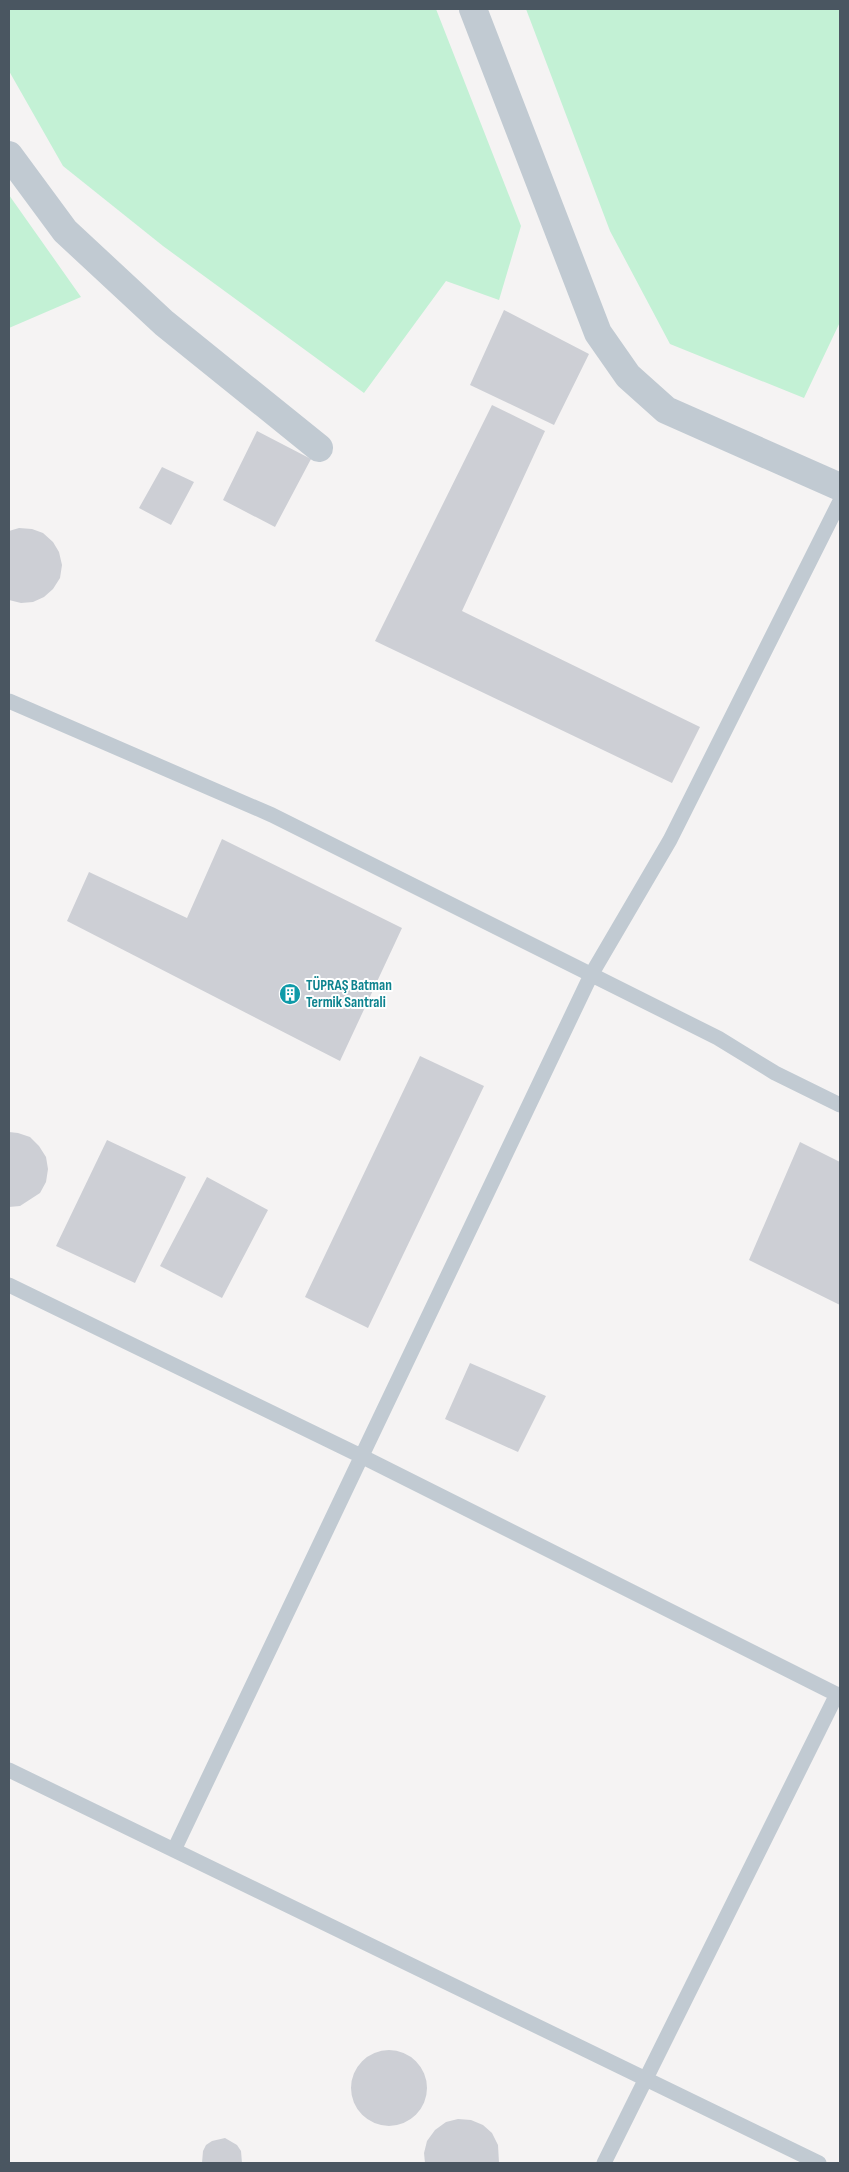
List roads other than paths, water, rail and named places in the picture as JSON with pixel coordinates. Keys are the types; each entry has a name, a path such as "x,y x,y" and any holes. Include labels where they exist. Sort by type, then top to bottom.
{"street":[{"path":"473,9 598,334 628,376 666,410 840,487"},
{"path":"9,155 65,231 164,323 319,448"}],"lane":[{"path":"174,1850 591,975 670,840 840,501"},
{"path":"9,701 272,815 718,1038 775,1073 840,1104"},
{"path":"9,1284 362,1456 839,1695 644,2079 604,2163"},
{"path":"9,1770 819,2163"}],"place":[{"name":"TÜPRAŞ Batman Termik Santrali","path":"290,994"}]}
